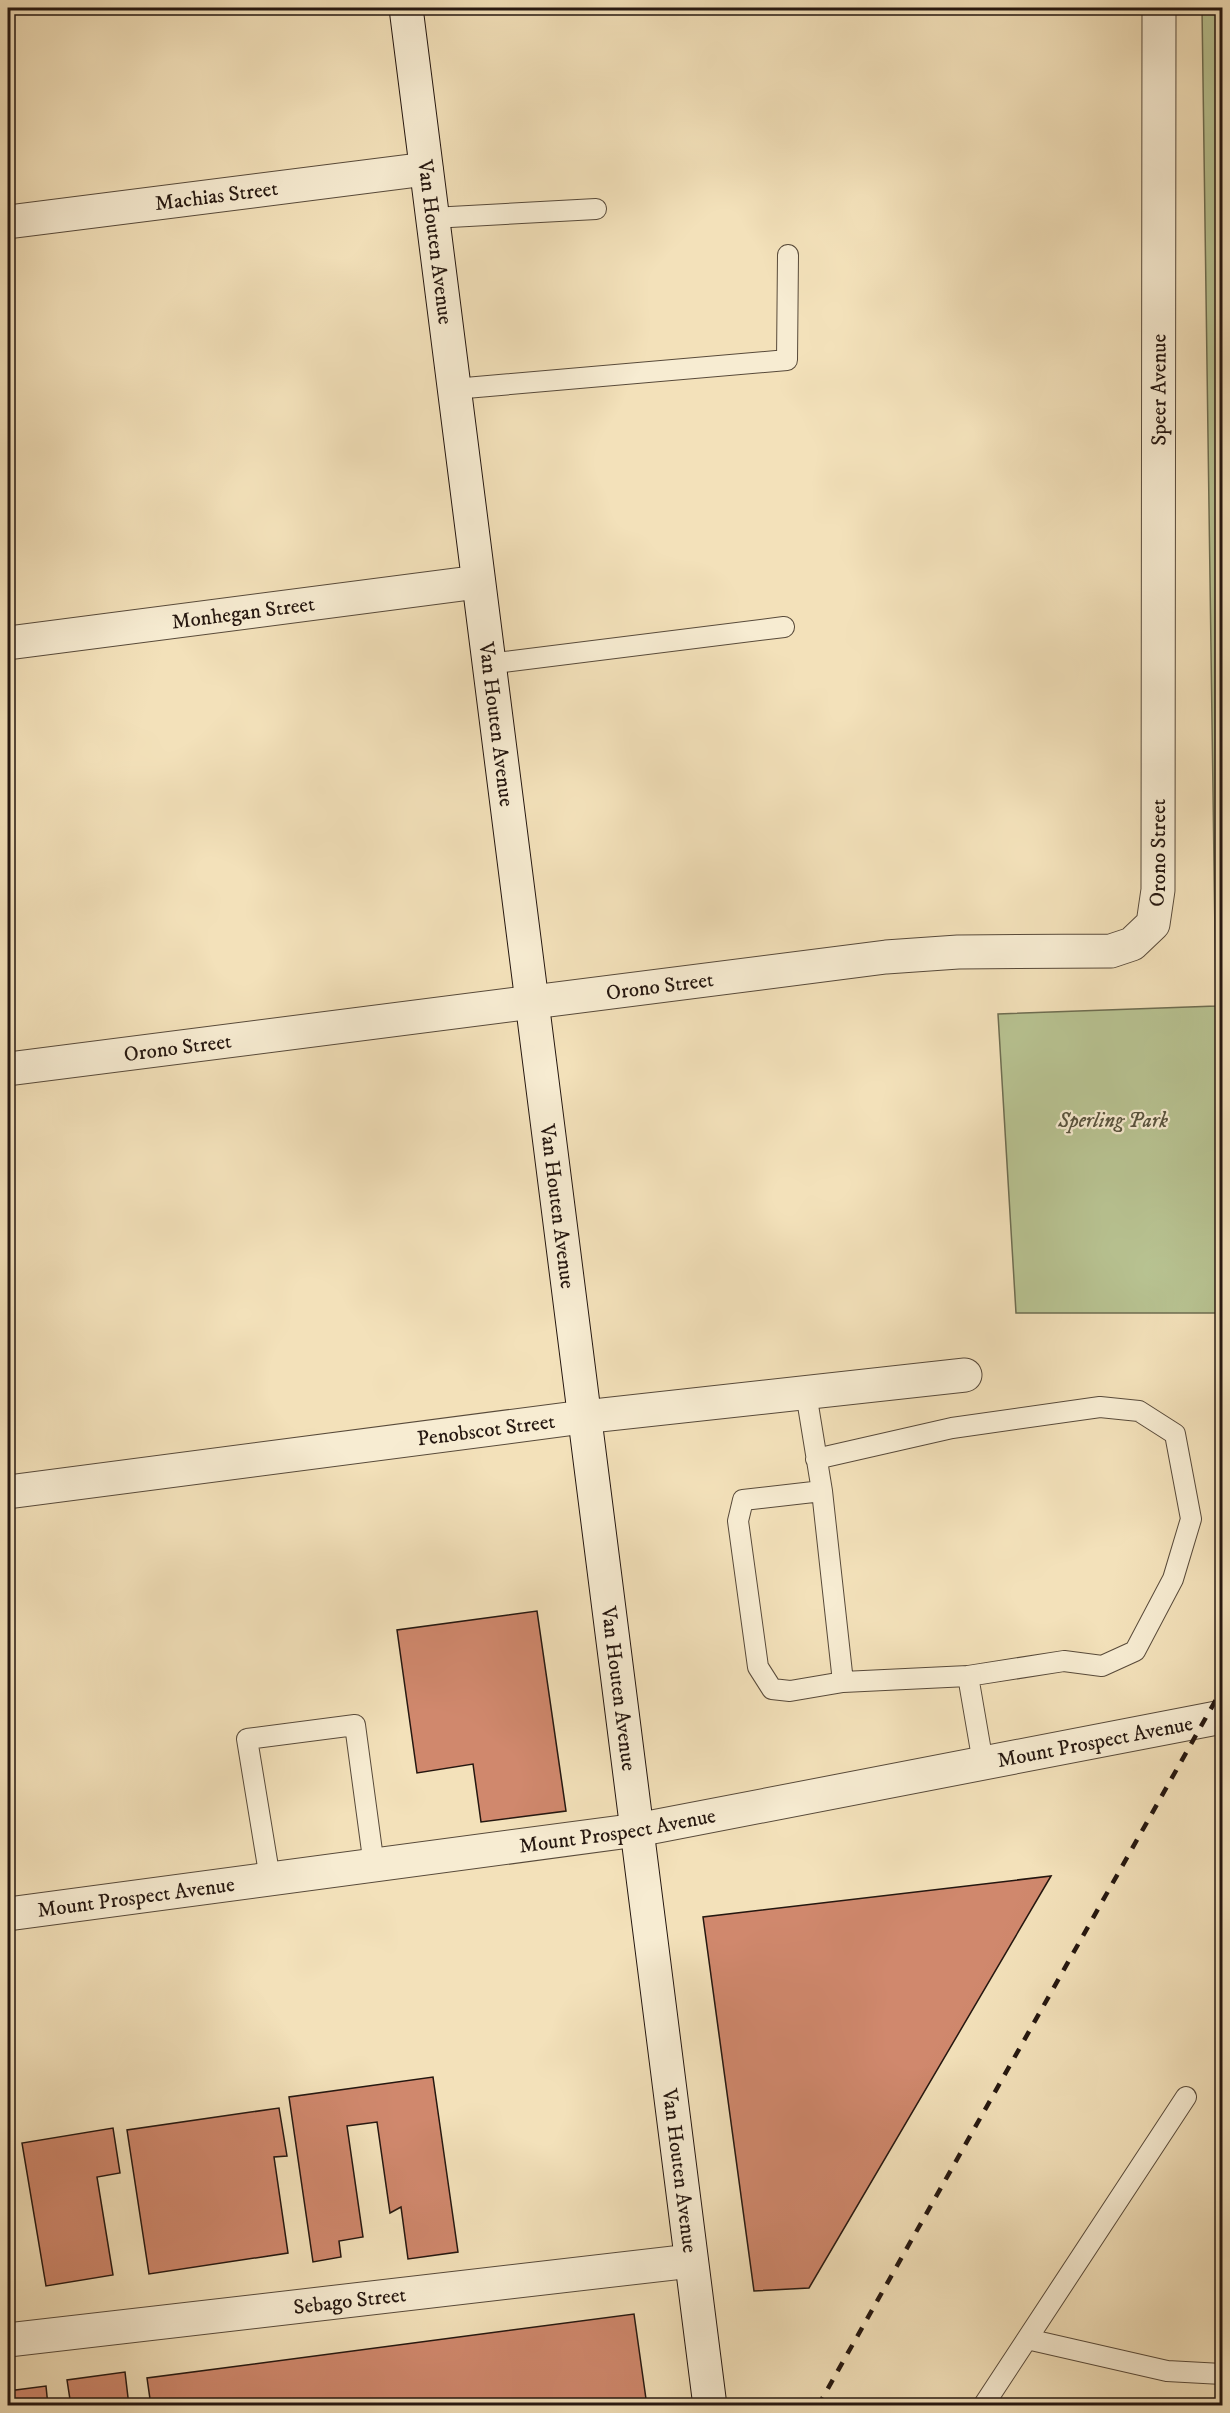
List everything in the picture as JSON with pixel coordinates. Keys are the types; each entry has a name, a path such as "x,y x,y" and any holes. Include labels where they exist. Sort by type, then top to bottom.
{"street":[{"name":"Van Houten Avenue","path":"406,8 710,2406"},
{"name":"Speer Avenue","path":"1158,771 1159,8"},
{"name":"Machias Street","path":"8,222 426,169"},
{"name":"Monhegan Street","path":"8,644 478,582"},
{"name":"Orono Street","path":"8,1070 886,957 958,952 1111,951 1132,944 1153,924 1158,890 1158,771"},
{"name":"Penobscot Street","path":"8,1492 583,1417 965,1375"},
{"name":"Mount Prospect Avenue","path":"8,1914 637,1830 1222,1717"},
{"name":"Sebago Street","path":"8,2340 691,2261"}],"lane":[{"path":"432,218 596,209"},
{"path":"454,389 787,360 788,255"},
{"path":"488,664 784,627"},
{"path":"806,1393 822,1491 843,1682"},
{"path":"816,1458 952,1428 1100,1407 1139,1411 1175,1434 1191,1519 1173,1579 1135,1651 1102,1666 1064,1661 968,1676 843,1682 790,1691 772,1689 758,1667 738,1521 743,1500 822,1491"},
{"path":"968,1676 984,1763"},
{"path":"270,1880 247,1739 355,1725 374,1866"},
{"path":"983,2406 1186,2097"},
{"path":"1027,2339 1167,2371 1222,2373"}],"green space":[{"name":"Sperling Park","path":"1202,8 1222,8 1222,1313 1016,1313 998,1014 1216,1006"}],"building":[{"path":"537,1611 566,1811 481,1822 473,1764 417,1773 397,1630"},
{"path":"1051,1876 809,2288 754,2291 703,1917"},
{"path":"433,2077 458,2252 408,2259 401,2207 390,2213 377,2122 347,2126 363,2237 339,2241 341,2257 313,2262 289,2097"},
{"path":"279,2108 287,2156 274,2157 288,2253 149,2274 127,2130"},
{"path":"113,2128 120,2173 97,2177 113,2275 46,2286 22,2143"},
{"path":"634,2314 647,2406 151,2406 147,2378"},
{"path":"125,2372 129,2406 71,2406 67,2380"},
{"path":"46,2386 48,2406 8,2406 8,2391"}],"railway":[{"path":"818,2406 1222,1689"}]}
